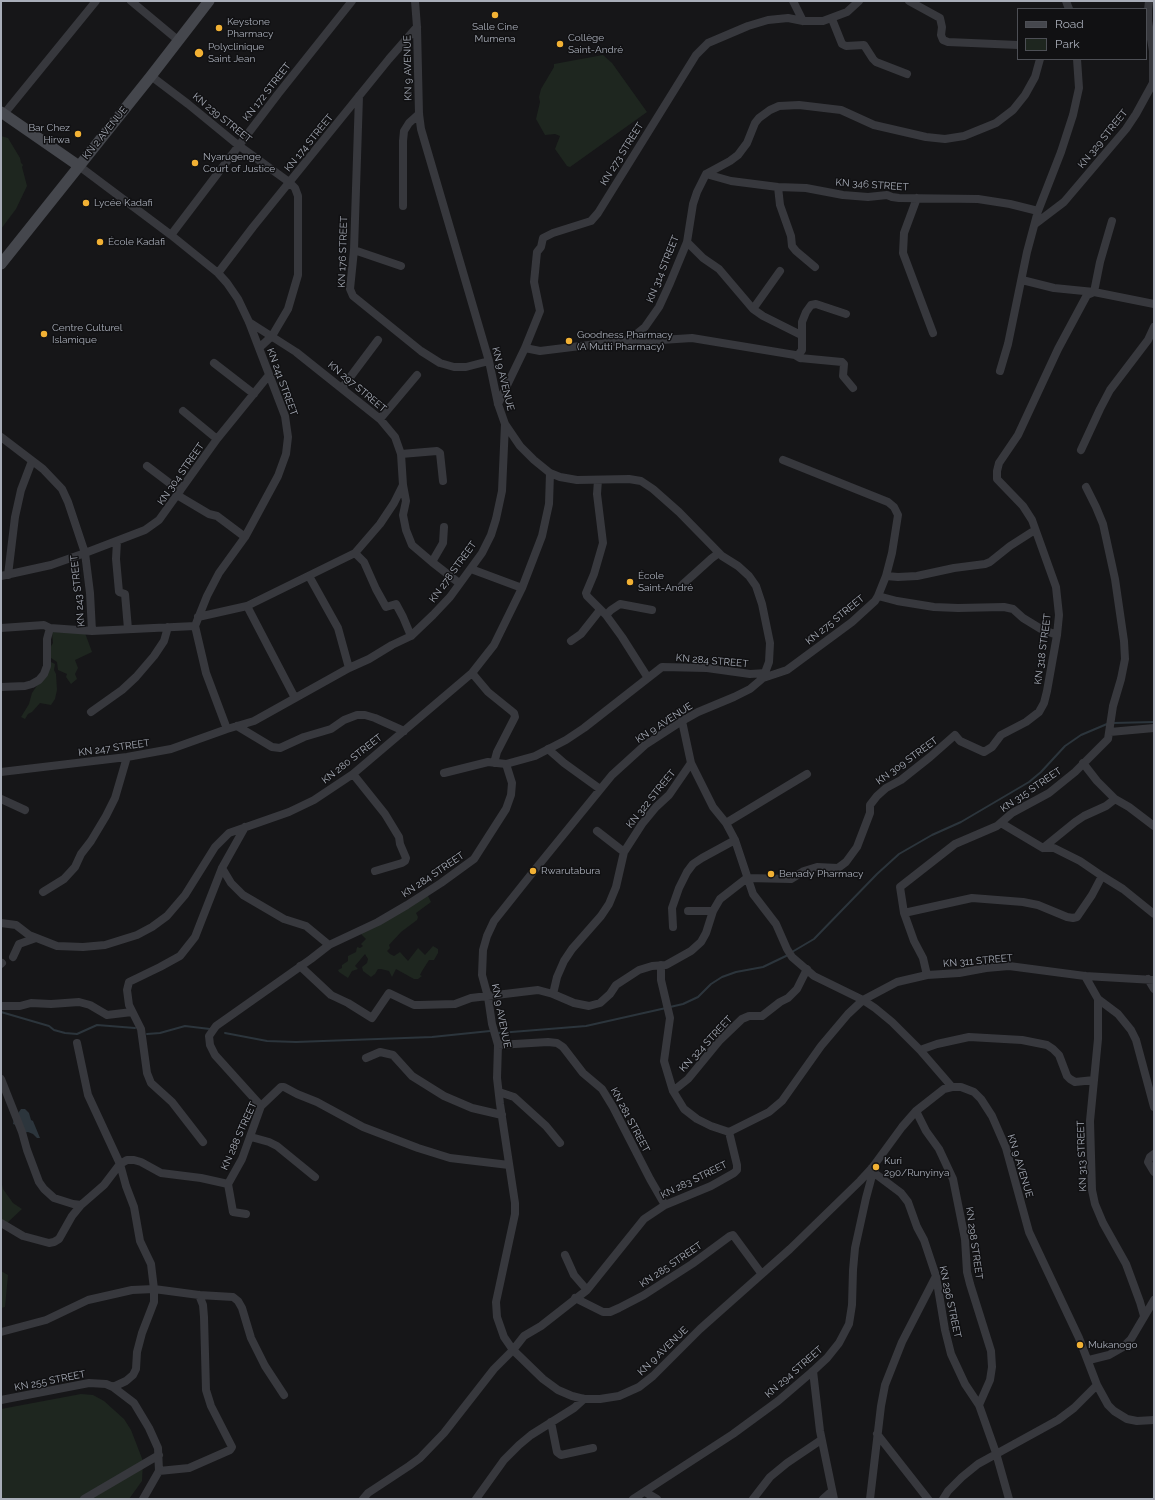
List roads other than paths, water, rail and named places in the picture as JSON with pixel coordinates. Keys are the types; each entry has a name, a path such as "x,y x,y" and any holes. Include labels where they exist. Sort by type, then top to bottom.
{"main road":[{"name":"KN 2 AVENUE","path":"1,264 179,41 209,1"},
{"path":"2,113 79,166"}],"street":[{"path":"2,113 96,1"},
{"path":"130,1 179,41"},
{"name":"KN 172 STREET","path":"171,235 238,145 352,1"},
{"name":"KN 9 AVENUE","path":"415,1 417,28 418,114 421,129 488,361 498,404 505,424 520,446 550,473 560,477 578,480 629,479 641,481 653,490 679,512 719,553 738,566 749,576 756,586 762,604 770,643 769,662 765,676 750,689 734,698 698,712 682,721 645,745 612,775 494,921 487,936 483,950 482,975 498,1045 497,1078 513,1187 515,1214 496,1302 497,1317 504,1337 513,1350 543,1379 558,1390 572,1396 584,1399 600,1399 618,1396 639,1387 653,1376 700,1329 761,1273 790,1249 873,1170 892,1138 916,1111 944,1089 952,1087 968,1089 974,1092 981,1099 992,1116 1006,1148 1029,1232 1089,1360 1097,1385 1108,1405 1114,1411 1127,1419 1154,1420"},
{"path":"793,1 804,21"},
{"name":"KN 273 STREET","path":"498,404 525,348 540,311 534,282 537,252 541,246 543,238 559,231 591,221 598,213 696,55 708,43 748,26 768,20 788,18 804,21 823,21 832,19 847,12 859,1"},
{"path":"909,1 940,18 942,27 941,35 943,40 948,42 1017,45"},
{"name":"KN 329 STREET","path":"1035,224 1064,202 1126,128 1136,114 1153,83 1153,51 1148,22 1149,1"},
{"path":"832,19 842,44 846,46 864,45 876,62 906,74"},
{"name":"KN 174 STREET","path":"218,273 388,59 417,28"},
{"path":"706,174 738,155 747,143 751,130 759,118 770,110 779,106 799,105 841,110 874,125 926,137 945,139 964,136 996,123 1013,110 1025,95 1035,77 1040,60"},
{"path":"1000,371 1008,344 1027,252 1038,211 1073,115 1079,88 1077,60"},
{"name":"KN 239 STREET","path":"151,76 295,188 298,196 298,275 288,309 272,336 259,348"},
{"name":"KN 176 STREET","path":"359,96 354,250 350,289 353,296 369,307 421,351 440,363 454,367 466,367 488,361"},
{"path":"403,206 402,141 404,131 409,123 418,114"},
{"name":"KN 241 STREET","path":"79,166 171,235 218,273 227,283 238,299 249,322 285,416 288,438 286,454 278,476 245,538 219,573 195,626"},
{"name":"KN 346 STREET","path":"706,174 731,181 868,197 887,195 899,198 978,199 1010,204 1038,211"},
{"name":"KN 314 STREET","path":"629,340 644,327 659,307 687,242 693,204 706,174"},
{"path":"778,187 780,205 791,236 792,246 814,267"},
{"path":"917,198 904,233 903,253 933,333"},
{"path":"1094,292 1100,262 1112,221"},
{"path":"687,242 703,258 719,269 752,309 801,335"},
{"path":"354,250 401,266"},
{"path":"752,309 780,271"},
{"path":"1022,280 1054,288 1094,292 1154,304"},
{"name":"KN 318 STREET","path":"955,735 960,741 984,752 992,747 1001,735 1026,722 1039,712 1044,703 1057,635 1058,615 1056,588 1032,520 1023,506 997,479 999,463 1018,435 1058,349 1087,295 1094,292"},
{"path":"800,358 802,350 802,322 811,305 816,304 846,314"},
{"name":"KN 297 STREET","path":"249,322 296,352 380,419 394,437 401,454 403,485 406,501 403,515 406,530 412,545 460,583"},
{"path":"1081,450 1110,390 1148,340 1154,327"},
{"path":"525,348 540,351 629,340 692,338 795,355 800,358 842,362 844,364 843,376 853,388"},
{"path":"342,388 378,340"},
{"path":"214,363 254,394"},
{"name":"KN 304 STREET","path":"4,576 52,565 145,530 159,520 217,439 269,374"},
{"path":"380,419 417,375"},
{"path":"182,411 217,439"},
{"name":"KN 278 STREET","path":"226,729 254,721 410,636 450,597 482,553 491,535 502,490 505,424"},
{"name":"KN 243 STREET","path":"1,437 43,469 62,489 75,520 85,553 90,593 92,631"},
{"path":"401,454 437,451 440,453 443,481"},
{"path":"4,576 15,517 32,460"},
{"name":"KN 275 STREET","path":"765,676 787,670 852,622 867,609 878,596 886,576 892,553 898,515 894,507 888,502 783,460"},
{"path":"148,466 179,493 209,514 217,516 245,538"},
{"name":"KN 280 STREET","path":"1,923 16,925 29,935 57,946 83,948 105,945 137,935 167,916 185,894 215,847 229,832 246,828 289,812 314,800 353,774 472,673 494,645 522,588 542,536 549,504 550,473"},
{"path":"598,480 597,494 603,543 594,574 586,593 622,637 648,678"},
{"path":"198,617 247,606 355,553 380,524 394,503 403,485"},
{"name":"KN 315 STREET","path":"927,975 923,958 914,941 904,913 900,887 955,844 987,831 1001,823 1024,805 1040,799 1063,783 1108,740 1113,706 1125,659 1123,630 1115,580 1103,524 1086,487"},
{"path":"432,562 443,544 444,527"},
{"path":"886,576 917,576 954,568 985,564 995,559 1010,546 1035,530"},
{"path":"117,541 116,559 119,592 125,594 128,629"},
{"path":"355,553 364,562 386,607 396,604 403,617 410,636"},
{"path":"682,585 719,553"},
{"path":"471,569 522,588"},
{"path":"310,576 338,628 349,668"},
{"path":"878,596 897,601 934,607 1004,607 1013,609 1041,630 1057,635"},
{"path":"571,641 603,613 620,604 652,610"},
{"path":"247,606 295,698"},
{"path":"1,628 44,625 50,628 92,631 195,626 206,673 226,729"},
{"path":"91,712 122,690 136,677 154,656 164,641 168,627"},
{"path":"1,687 25,686 32,684 39,680 44,674 47,666 47,639 50,628"},
{"name":"KN 284 STREET","path":"261,1106 215,1055 210,1045 209,1036 216,1026 329,945 378,922 407,905 474,859 506,809 512,783 506,764 535,756 566,740 600,717 662,667 707,668 765,676"},
{"path":"472,673 488,692 514,713 515,717 497,752 494,763"},
{"path":"237,726 272,747 280,748 304,737 331,729 344,720 356,715 365,715 375,718 404,731"},
{"path":"682,721 691,763 713,807 726,823 735,840 753,894 776,924 792,957 814,976 863,1000 892,1022 920,1050 952,1087"},
{"path":"1110,732 1154,728"},
{"name":"KN 247 STREET","path":"1,772 127,757 171,749 226,729"},
{"name":"KN 309 STREET","path":"747,878 791,879 804,871 817,867 838,868 846,862 857,847 870,813 870,805 877,796 886,788 901,780 955,735"},
{"path":"548,749 564,763 600,789"},
{"path":"43,892 64,878 75,867 81,854 91,841 115,798 127,757"},
{"path":"444,773 488,762 506,764"},
{"name":"KN 322 STREET","path":"553,994 557,977 564,961 609,904 616,887 624,852 642,824 668,795 691,763"},
{"path":"1083,763 1096,781 1115,799 1129,807 1154,826"},
{"path":"353,774 386,814 399,837 400,844 406,858 405,861 375,871"},
{"path":"726,823 807,774"},
{"path":"1043,848 1075,822 1084,816 1106,806 1115,799"},
{"path":"1,800 25,810"},
{"path":"1001,823 1043,848 1054,848 1073,858 1123,889 1154,914"},
{"path":"203,1142 172,1102 151,1083 147,1073 141,1029 132,1012 127,997 129,982 180,956 195,937 222,868 246,828"},
{"path":"597,831 624,852"},
{"path":"673,927 672,908 679,888 687,872 693,864 702,858 735,840"},
{"path":"222,868 231,883 243,895 284,919 306,926 329,945"},
{"path":"904,913 972,898 1023,902 1038,905 1073,918 1077,917 1092,895 1102,876"},
{"path":"300,966 331,994 372,1018 389,993 414,1005 419,1005 455,1004 471,998 538,990 553,994 574,1003 588,1006 600,1003 616,986 638,970 666,964 691,952 701,942 706,933 713,911 720,899 747,878"},
{"path":"688,911 713,911"},
{"path":"13,957 19,944 36,938"},
{"path":"661,965 661,980 670,1018 664,1061 673,1091 684,1109 697,1119 711,1126 729,1132 769,1112 782,1101 821,1046 848,1014 863,1000"},
{"name":"KN 311 STREET","path":"863,1000 897,982 927,975 959,973 986,968 1009,966 1085,976 1151,979 1154,989"},
{"name":"KN 324 STREET","path":"673,1091 688,1079 720,1040 742,1019 749,1016 762,1016 792,995 797,989 807,969"},
{"name":"KN 313 STREET","path":"1085,976 1098,999 1098,1039 1090,1121 1094,1204 1102,1222 1126,1264 1144,1316"},
{"path":"1098,999 1118,1014 1132,1030 1154,1106"},
{"path":"1,1006 20,1006 42,1002 51,1004 79,1002 90,1005 107,1015 132,1012"},
{"path":"920,1050 937,1044 969,1038 1022,1040 1047,1045 1054,1049 1059,1055 1067,1076 1070,1079 1076,1082 1094,1080"},
{"name":"KN 281 STREET","path":"498,1045 548,1042 558,1043 563,1047 583,1073 602,1089 665,1204"},
{"path":"77,1043 88,1095 120,1164 134,1207 140,1241 151,1264 154,1289 154,1302 142,1333 137,1352 136,1369 126,1381 113,1387"},
{"path":"366,1058 380,1052 393,1055 412,1076 444,1096 472,1108 502,1115"},
{"path":"1,1079 5,1101 22,1132 39,1182 54,1198 66,1203 81,1205"},
{"name":"KN 288 STREET","path":"120,1164 127,1160 134,1160 161,1173 195,1177 228,1184 238,1168 251,1137 261,1106 278,1089 284,1086 296,1094 317,1102 363,1127 418,1148 450,1158 509,1165"},
{"path":"499,1092 514,1097 546,1126 560,1143"},
{"name":"KN 298 STREET","path":"916,1111 926,1131 939,1149 953,1179 965,1239 967,1272 991,1351 992,1367 990,1380 979,1405"},
{"name":"KN 283 STREET","path":"363,1499 368,1493 420,1458 444,1433 494,1369 513,1350 524,1336 541,1326 587,1290 644,1219 665,1204 711,1186 737,1170 729,1132"},
{"path":"251,1137 277,1146 315,1177"},
{"path":"1154,1154 1150,1157 1148,1162 1154,1172"},
{"path":"1,1223 23,1236 49,1243 54,1242 59,1239 72,1216 81,1205 104,1185 120,1164"},
{"name":"KN 296 STREET","path":"873,1170 901,1193 908,1202 917,1227 924,1240 936,1276 945,1330 951,1354 965,1384 979,1405 996,1453 1009,1499"},
{"name":"KN 294 STREET","path":"633,1499 733,1434 778,1401 814,1371 840,1343 849,1324 852,1305 855,1248 873,1170"},
{"path":"228,1184 233,1212 246,1214"},
{"name":"KN 285 STREET","path":"575,1298 603,1312 610,1312 644,1295 692,1264 730,1236 734,1235 761,1273"},
{"path":"565,1255 574,1276 587,1290"},
{"path":"870,1499 877,1434 885,1385 902,1342 936,1276"},
{"path":"1,1332 46,1320 88,1300 132,1290 154,1289 199,1295 233,1297 238,1301 251,1338 265,1366 284,1395"},
{"path":"159,1471 189,1468 230,1450 232,1447 211,1406 206,1390 204,1317 203,1305 199,1295"},
{"path":"1089,1360 1109,1355 1131,1339 1154,1300"},
{"path":"814,1371 821,1440 833,1495 823,1499"},
{"name":"KN 255 STREET","path":"1,1400 89,1383 106,1384 113,1387 134,1403 150,1428 158,1448 159,1471 143,1499"},
{"path":"943,1499 948,1491 962,1477 978,1464 1058,1420 1074,1408 1097,1385"},
{"path":"476,1499 504,1460 519,1445 551,1422 574,1408 584,1399"},
{"path":"551,1422 558,1452 561,1455 593,1448"},
{"path":"877,1434 928,1499"},
{"path":"753,1499 770,1477 787,1463 821,1440"},
{"path":"84,1499 159,1455"},
{"path":"645,1492 657,1499"}],"waterway":[{"path":"1113,723 1154,722"},
{"path":"792,952 814,939 877,874 899,854 932,835 961,822 1029,782 1041,772 1065,746 1081,735 1107,724"},
{"path":"670,1007 683,1004 698,997 711,984 722,977 736,972 763,967 788,955"},
{"path":"499,1033 586,1026 666,1008"},
{"path":"1,1012 49,1026 54,1030 65,1033 77,1034 97,1025 135,1028"},
{"path":"147,1034 160,1033 185,1026 210,1029"},
{"path":"225,1033 267,1041 296,1042 432,1037 490,1031"}],"place":[{"name":"Salle Cine Mumena","path":"495,15"},
{"name":"Keystone Pharmacy","path":"219,28"},
{"name":"Collège Saint-André","path":"560,44"},
{"name":"Polyclinique Saint Jean","path":"199,53"},
{"name":"Bar Chez Hirwa","path":"78,134"},
{"name":"Nyarugenge Court of Justice","path":"195,163"},
{"name":"Lycée Kadafi","path":"86,203"},
{"name":"École Kadafi","path":"100,242"},
{"name":"Centre Culturel Islamique","path":"44,334"},
{"name":"Goodness Pharmacy (A Mutti Pharmacy)","path":"569,341"},
{"name":"École Saint-André","path":"630,582"},
{"name":"Rwarutabura","path":"533,871"},
{"name":"Benady Pharmacy","path":"771,874"},
{"name":"Kuri 290/Runyinya","path":"876,1167"},
{"name":"Mukanogo","path":"1080,1345"}]}
